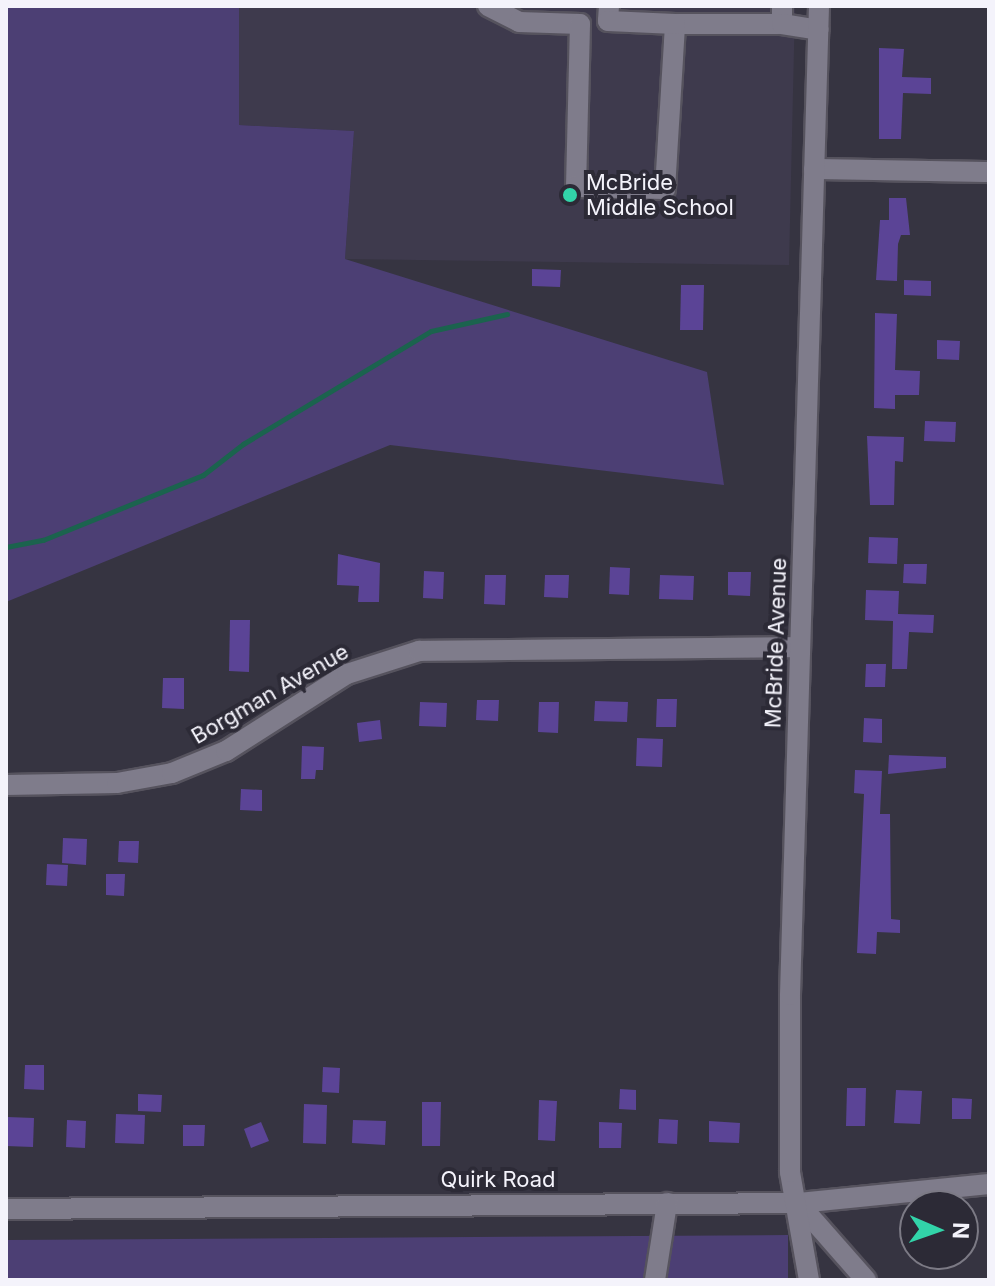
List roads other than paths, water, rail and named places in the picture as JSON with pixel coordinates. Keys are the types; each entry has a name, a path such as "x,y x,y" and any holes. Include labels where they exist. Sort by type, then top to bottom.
{"street":[{"path":"488,6 580,24 576,187 665,189 675,24"},
{"path":"609,6 608,21 675,24 782,15 819,30"},
{"name":"McBride Avenue","path":"809,1280 799,1203 790,1172 790,995 819,6"},
{"path":"814,169 989,172"},
{"name":"Borgman Avenue","path":"6,785 117,783 172,773 226,751 347,674 419,651 799,647"},
{"name":"Quirk Road","path":"6,1209 799,1203 989,1184"},
{"path":"655,1280 667,1203"},
{"path":"799,1203 866,1280"}],"waterway":[{"path":"6,547 43,540 203,475 243,444 431,331 507,314"}],"place":[{"name":"McBride Middle School","path":"570,195"}]}
